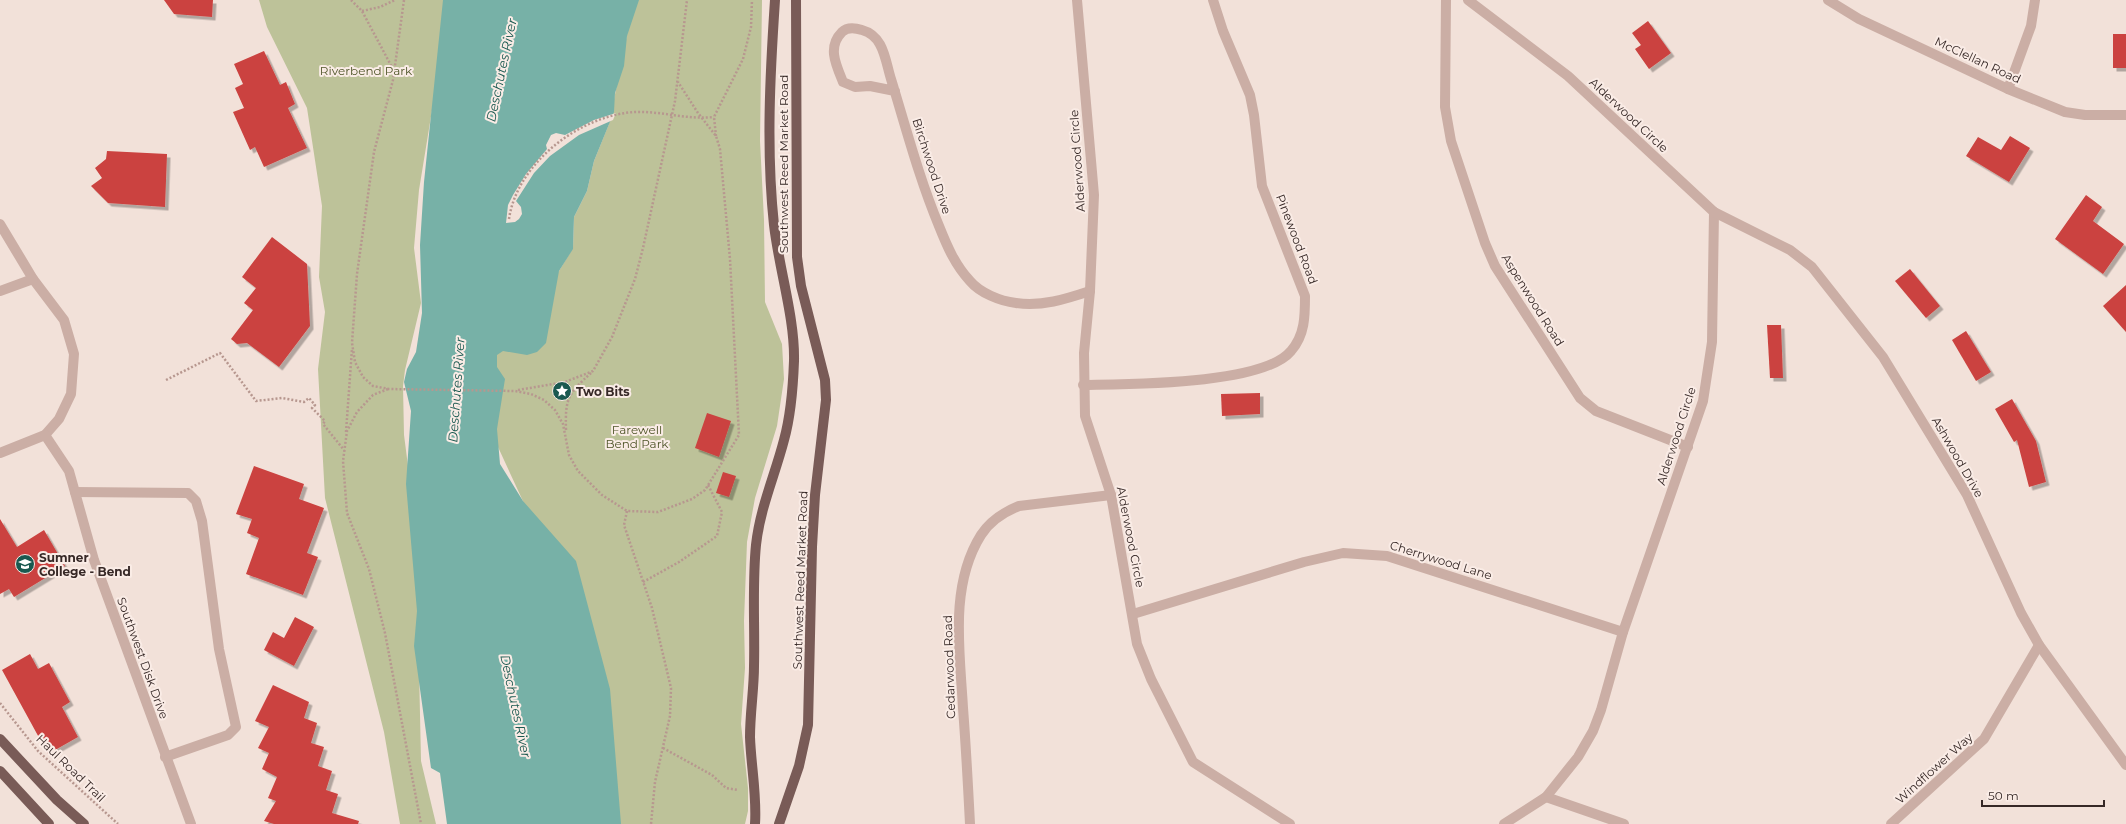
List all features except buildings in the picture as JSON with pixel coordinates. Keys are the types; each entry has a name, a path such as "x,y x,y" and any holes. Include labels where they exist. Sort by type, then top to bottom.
{"main road":[{"name":"Southwest Reed Market Road","path":"755,824 756,808 750,737 754,668 754,570 756,543 761,513 786,432 790,408 794,360 792,333 774,224 771,180 770,72 775,0"},
{"name":"Southwest Reed Market Road","path":"779,824 799,766 808,725 812,547 815,495 826,400 824,373 801,286 796,257 796,0"},
{"path":"0,739 57,800 84,824"},
{"path":"0,771 49,824"}],"street":[{"name":"Alderwood Circle","path":"1077,0 1094,195 1090,291 1084,353 1083,385 1085,416 1111,495 1133,614 1137,644 1151,679 1192,762 1290,824"},
{"name":"Pinewood Road","path":"1083,385 1195,380 1242,373 1272,365 1291,352 1301,337 1305,315 1305,296 1262,186 1254,115 1250,95 1223,31 1213,0"},
{"name":"Aspenwood Road","path":"1446,0 1445,107 1451,141 1485,243 1495,266 1580,398 1603,414 1688,447"},
{"name":"Alderwood Circle","path":"1468,0 1568,76 1714,212 1714,302 1711,349 1703,401 1623,632 1593,731 1578,757 1546,797 1504,824"},
{"name":"McClellan Road","path":"1828,0 1858,19 2008,90 2065,112 2085,115 2126,115"},
{"path":"2008,90 2031,26 2035,0"},
{"name":"Birchwood Drive","path":"895,91 870,86 855,87 843,82 833,57 835,42 843,30 852,28 869,32 879,40 895,91 926,196 956,265 971,283 989,295 1015,303 1040,304 1064,299 1090,291"},
{"name":"Ashwood Drive","path":"1714,212 1790,250 1812,267 1883,357 1967,495 2021,613 2039,645 2126,765"},
{"path":"0,224 33,279 64,320 74,354 71,394 59,419 45,435 1,452"},
{"path":"0,291 33,279"},
{"name":"Southwest Disk Drive","path":"45,435 69,472 94,560 165,757 191,824"},
{"path":"75,492 188,493 196,501 202,521 219,649 236,727 228,735 165,757"},
{"name":"Cedarwood Road","path":"970,824 959,634 961,597 969,561 981,535 997,518 1019,506 1111,495"},
{"name":"Cherrywood Lane","path":"1133,614 1304,562 1342,553 1359,553 1387,556 1623,632"},
{"name":"Windflower Way","path":"1891,824 1984,739 2039,645"},
{"path":"1546,797 1624,824"}],"path":[{"path":"351,0 362,11 395,71"},
{"path":"362,11 380,7 395,0"},
{"path":"345,450 357,274 374,152 395,71 404,0"},
{"path":"566,437 565,410 572,390 593,371 612,337 635,279 678,82 687,0"},
{"path":"352,343 355,362 363,377 373,386 388,389 508,390 531,394 544,400 555,410 563,424 569,455 578,471 602,494 627,511 658,512 692,500 705,490 721,467 739,435 730,258 721,156 716,136 714,117 743,59 751,27 752,0"},
{"path":"678,82 716,136"},
{"path":"509,219 515,195 529,174 546,154 570,136 596,122 627,113 641,112 671,116 702,118 714,117"},
{"path":"166,380 220,353 256,401 282,398 304,402 309,398 315,405 312,408 326,421 322,424 345,450"},
{"path":"515,391 565,382 593,371"},
{"path":"388,389 373,395 357,412 347,431 343,461 348,513 369,569 385,634 420,824"},
{"path":"643,582 679,562 717,536 722,512 708,485"},
{"path":"627,511 624,525 652,608 671,688 670,716 654,782 651,824"},
{"name":"Haul Road Trail","path":"0,703 38,751 118,824"},
{"path":"663,748 712,776 726,788 738,790"}],"green space":[{"name":"Riverbend Park","path":"259,0 450,0 419,190 414,248 421,303 405,370 403,386 404,435 416,528 421,761 436,824 400,824 384,732 325,498 318,369 325,312 319,277 322,206 307,108 267,27"},
{"name":"Farewell Bend Park","path":"634,0 762,0 760,141 764,220 765,302 782,344 784,379 777,426 755,498 747,542 744,621 745,668 741,724 748,788 748,811 745,824 591,824 546,551 492,434 497,354 559,271 573,248 574,217 587,191 594,161 609,124"}],"water":[{"name":"Deschutes River","path":"443,0 639,0 627,36 624,66 615,93 614,112 594,161 587,191 574,217 573,249 559,271 546,343 537,352 527,355 503,351 497,355 497,367 505,379 497,429 500,464 523,501 576,561 610,689 621,824 447,824 440,773 431,768 414,646 417,611 406,484 411,411 404,382 407,369 416,352 422,313 420,245 424,182"}],"pier":[{"path":"616,113 613,120 579,135 550,156 534,173 516,201 521,207 522,214 519,219 515,222 506,223 508,205 513,195 526,174 547,149 546,145 551,135 556,133 565,135 594,120"}],"place":[{"name":"Two Bits","path":"562,391"},
{"name":"Sumner College - Bend","path":"25,564"}]}
